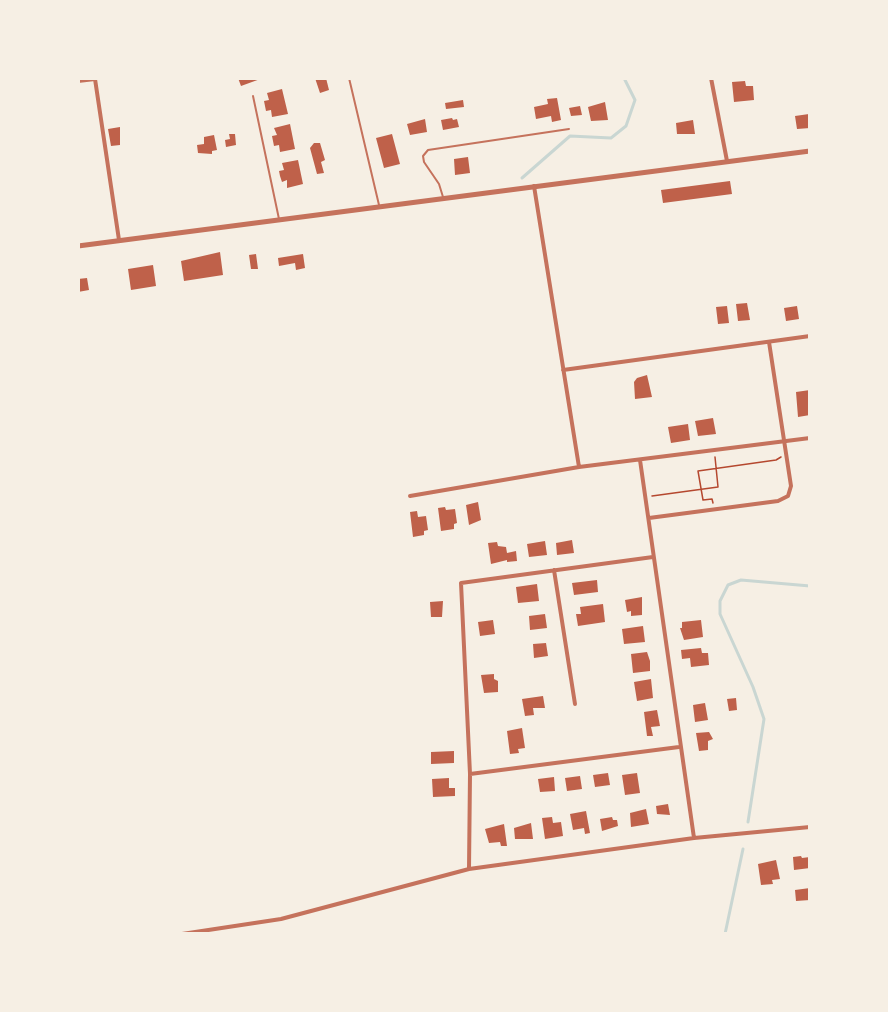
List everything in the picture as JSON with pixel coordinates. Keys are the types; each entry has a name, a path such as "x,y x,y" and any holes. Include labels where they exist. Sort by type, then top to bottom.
{"street":[{"path":"711,78 726,161"},
{"path":"78,81 95,79 119,240"},
{"path":"78,246 534,185 810,151"},
{"path":"534,185 579,467"},
{"path":"563,370 810,336"},
{"path":"649,518 778,501 788,496 791,486 787,453 769,342"},
{"path":"410,496 579,467 810,438"},
{"path":"640,460 679,747 694,838"},
{"path":"469,870 470,774 461,583 653,557"},
{"path":"554,570 575,704"},
{"path":"470,774 679,747"},
{"path":"182,934 280,919 469,870 694,838 810,827"}],"lane":[{"path":"349,78 379,206"},
{"path":"253,96 279,219"},
{"path":"443,197 439,184 424,162 423,156 428,150 569,129"}],"path":[{"path":"645,497 718,487 714,451"},
{"path":"714,509 712,499 703,500 699,471 776,460 787,453"}],"building":[{"path":"238,78 263,78 241,86"},
{"path":"315,78 326,78 329,90 320,93"},
{"path":"745,81 746,86 753,86 754,100 734,102 732,82"},
{"path":"282,89 288,114 272,117 271,110 266,111 264,101 269,100 267,93"},
{"path":"557,98 561,120 552,122 551,116 536,119 534,107 548,104 547,99"},
{"path":"463,100 464,107 446,109 445,103"},
{"path":"605,102 608,120 591,121 588,107"},
{"path":"580,106 582,115 571,116 569,108"},
{"path":"809,114 810,128 797,129 795,116"},
{"path":"425,119 427,132 410,135 407,124"},
{"path":"457,119 459,127 443,130 441,120"},
{"path":"693,120 695,134 677,134 676,123"},
{"path":"290,124 295,149 280,152 279,145 274,146 272,136 277,135 274,128"},
{"path":"120,127 120,145 111,146 108,129"},
{"path":"229,134 235,134 236,145 226,147 225,140 230,139"},
{"path":"392,134 400,164 384,168 376,138"},
{"path":"214,135 217,150 212,151 212,154 198,153 197,145 204,144 204,137"},
{"path":"314,143 320,143 325,160 321,162 324,173 317,174 310,148"},
{"path":"468,157 470,173 455,175 454,159"},
{"path":"298,160 303,184 287,188 287,180 282,182 279,171 284,170 282,163"},
{"path":"730,181 732,194 663,203 661,190"},
{"path":"220,252 223,275 184,281 181,261"},
{"path":"256,254 258,269 251,269 249,255"},
{"path":"303,254 305,268 296,270 295,263 279,266 278,258"},
{"path":"153,265 156,286 131,290 128,269"},
{"path":"87,278 89,290 78,292 78,279"},
{"path":"747,303 750,320 738,321 736,304"},
{"path":"727,306 729,323 718,324 716,307"},
{"path":"797,306 799,319 786,321 784,308"},
{"path":"647,375 652,397 635,399 634,382 637,378"},
{"path":"810,390 810,415 798,417 796,392"},
{"path":"713,418 716,434 698,436 695,421"},
{"path":"688,424 690,440 671,443 668,427"},
{"path":"478,502 481,520 469,525 466,505"},
{"path":"445,507 446,510 455,509 457,523 454,524 454,529 441,531 438,508"},
{"path":"417,511 418,517 426,516 428,530 424,531 424,535 413,537 410,512"},
{"path":"572,540 574,553 557,555 556,543"},
{"path":"545,541 547,555 529,557 527,544"},
{"path":"497,542 498,546 506,547 507,553 516,551 517,561 507,562 507,560 491,564 488,543"},
{"path":"597,580 598,592 574,595 572,583"},
{"path":"537,584 539,601 518,603 516,587"},
{"path":"642,597 642,615 631,616 631,611 627,612 625,600"},
{"path":"443,601 442,617 431,617 430,602"},
{"path":"603,604 605,622 578,626 576,614 581,614 580,607"},
{"path":"545,614 547,628 530,630 529,616"},
{"path":"493,620 495,634 480,636 478,622"},
{"path":"701,620 703,637 684,640 680,628 682,628 682,622"},
{"path":"643,626 645,642 624,644 622,629"},
{"path":"546,643 548,656 534,658 533,644"},
{"path":"701,648 702,653 708,653 709,665 691,667 690,658 682,659 681,650"},
{"path":"647,652 650,671 633,673 631,654"},
{"path":"494,674 494,679 498,681 498,692 484,693 481,675"},
{"path":"651,679 653,698 637,701 634,682"},
{"path":"543,696 545,708 533,708 534,715 525,716 522,699"},
{"path":"736,698 737,710 729,711 727,699"},
{"path":"705,703 708,720 695,722 693,705"},
{"path":"657,710 660,726 651,727 653,736 647,736 644,712"},
{"path":"522,728 525,748 518,749 519,753 510,754 507,731"},
{"path":"709,732 713,739 708,741 708,750 699,751 696,733"},
{"path":"454,751 454,763 431,764 431,752"},
{"path":"608,773 610,785 595,787 593,775"},
{"path":"637,773 640,793 625,795 622,775"},
{"path":"580,776 582,789 567,791 565,778"},
{"path":"554,777 555,791 540,792 538,779"},
{"path":"449,778 449,788 455,788 455,796 433,797 432,779"},
{"path":"668,804 670,815 657,814 656,806"},
{"path":"646,809 649,824 631,827 630,813"},
{"path":"586,811 590,833 585,834 584,828 573,830 570,814"},
{"path":"552,817 553,823 561,822 563,836 545,839 542,818"},
{"path":"612,817 613,820 617,820 618,826 602,831 600,819"},
{"path":"531,823 533,839 515,839 514,828"},
{"path":"504,824 507,846 501,846 500,842 489,843 485,829"},
{"path":"801,856 802,858 810,857 810,868 794,870 793,857"},
{"path":"776,860 780,879 772,880 773,884 761,885 758,864"},
{"path":"810,888 810,900 796,901 795,890"}],"waterway":[{"path":"522,178 570,136 611,138 626,126 635,100 624,78"},
{"path":"748,822 764,719 753,687 720,614 720,601 728,585 741,580 810,586"},
{"path":"725,934 743,849"}]}
